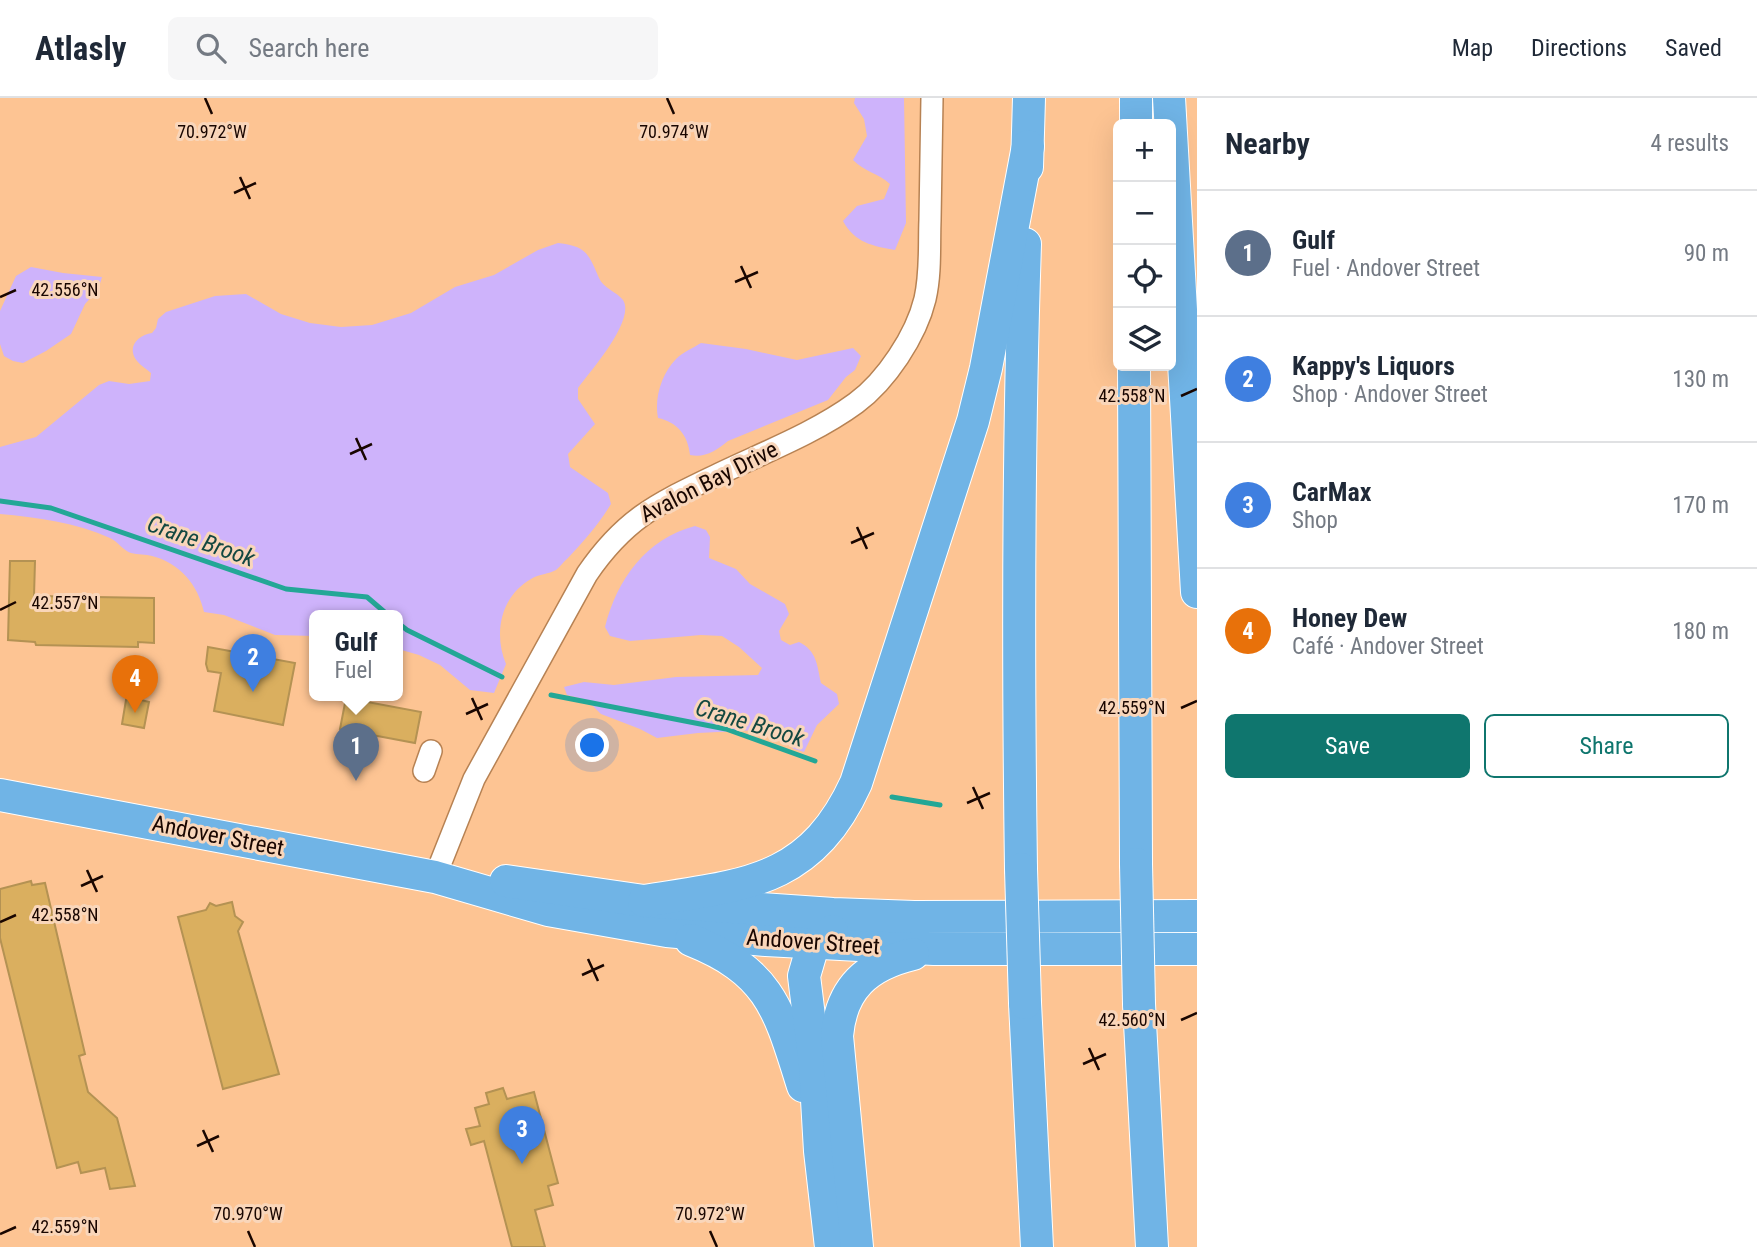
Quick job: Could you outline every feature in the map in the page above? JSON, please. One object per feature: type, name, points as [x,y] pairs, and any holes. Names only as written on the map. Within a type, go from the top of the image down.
[{"type":"highway","points":[[1029,98],[1019,462],[1018,700],[1025,1003],[1037,1247]]},
{"type":"highway","points":[[1136,98],[1136,119]]},
{"type":"highway","points":[[1169,98],[1197,592]]},
{"type":"highway","points":[[645,901],[754,882],[778,871],[799,859],[818,843],[846,805],[860,770],[973,421],[986,368],[1028,146]]},
{"type":"highway","points":[[1134,371],[1136,864],[1139,1004],[1152,1247]]},
{"type":"highway","name":"Andover Street","points":[[0,795],[435,877],[548,910],[667,931],[934,949],[1197,949]]},
{"type":"highway","name":"Andover Street","points":[[435,877],[517,882],[645,901],[877,916],[1197,916]]},
{"type":"highway","points":[[831,1247],[820,1151],[815,1065],[804,976],[806,962],[817,943],[830,932],[877,916]]},
{"type":"highway","points":[[667,931],[722,954],[741,967],[769,996],[781,1016],[820,1151]]},
{"type":"highway","points":[[1151,949],[1197,935]]},
{"type":"highway","points":[[857,1247],[837,1037],[839,1016],[846,997],[860,980],[878,965],[934,949]]},
{"type":"street","name":"Avalon Bay Drive","points":[[435,877],[474,779],[587,574],[604,549],[639,516],[670,498],[804,434],[857,402],[898,358],[920,314],[929,269],[932,98]]},
{"type":"shaded area","points":[[855,98],[904,98],[906,223],[895,250],[859,239],[843,221],[857,206],[884,199],[890,184],[853,160],[867,136],[864,119],[854,103]]},
{"type":"shaded area","points":[[558,243],[581,249],[586,253],[601,281],[623,300],[625,309],[618,332],[578,388],[578,399],[595,424],[568,454],[570,467],[608,493],[611,504],[591,532],[558,569],[531,579],[521,586],[506,605],[500,640],[506,664],[494,693],[470,690],[440,665],[403,650],[403,610],[309,610],[309,636],[275,635],[224,615],[204,612],[197,593],[186,576],[162,559],[131,553],[110,538],[84,528],[0,514],[0,447],[36,437],[99,385],[109,381],[129,384],[150,381],[151,373],[137,361],[133,347],[142,336],[152,333],[158,319],[166,312],[215,296],[246,294],[281,314],[310,323],[341,327],[372,325],[411,313],[455,287],[494,275],[538,250]]},
{"type":"shaded area","points":[[31,267],[102,277],[98,290],[85,304],[71,334],[23,363],[4,356],[0,344],[0,311],[16,276]]},
{"type":"shaded area","points":[[701,343],[797,360],[853,348],[861,356],[855,370],[828,400],[728,441],[710,453],[695,456],[690,455],[687,441],[676,426],[658,418],[657,402],[660,386],[671,365],[682,354]]},
{"type":"shaded area","points":[[695,526],[706,530],[710,537],[709,558],[736,569],[750,584],[785,604],[789,614],[779,631],[781,640],[790,645],[799,642],[805,646],[815,659],[821,683],[837,694],[839,704],[817,725],[804,752],[759,730],[657,738],[601,714],[587,700],[567,695],[564,687],[584,682],[614,685],[676,677],[758,675],[762,668],[722,636],[701,635],[630,641],[610,636],[605,627],[617,593],[636,563],[662,541]]},
{"type":"building","points":[[10,561],[35,561],[34,596],[154,598],[154,643],[138,642],[138,647],[36,645],[35,642],[8,640]]},
{"type":"building","points":[[208,647],[295,663],[283,725],[214,711],[221,673],[208,671]]},
{"type":"building","points":[[128,688],[142,691],[141,700],[149,702],[144,728],[122,724]]},
{"type":"building","points":[[345,701],[362,701],[421,712],[415,743],[340,729]]},
{"type":"building","points":[[31,881],[32,885],[45,883],[85,1054],[79,1056],[88,1092],[117,1118],[135,1186],[110,1189],[105,1168],[81,1173],[78,1162],[57,1168],[0,938],[0,889]]},
{"type":"building","points":[[232,902],[235,916],[243,922],[238,931],[279,1074],[223,1089],[178,917],[206,910],[210,903],[216,906]]},
{"type":"building","points":[[503,1088],[507,1099],[534,1092],[558,1183],[548,1186],[553,1205],[535,1210],[545,1247],[512,1247],[484,1141],[471,1145],[466,1129],[480,1126],[475,1108],[489,1104],[486,1093]]},
{"type":"waterway","name":"Crane Brook","points":[[0,501],[51,508],[286,589],[367,597],[382,610]]},
{"type":"waterway","name":"Crane Brook","points":[[403,627],[502,677]]},
{"type":"waterway","name":"Crane Brook","points":[[551,695],[726,729],[815,761]]},
{"type":"waterway","name":"Crane Brook","points":[[892,797],[940,805]]},
{"type":"place","name":"Kappy's Liquors","points":[[253,692]]},
{"type":"place","name":"Honey Dew","points":[[135,713]]},
{"type":"place","name":"Gulf","points":[[356,781]]},
{"type":"place","name":"CarMax","points":[[522,1164]]}]
